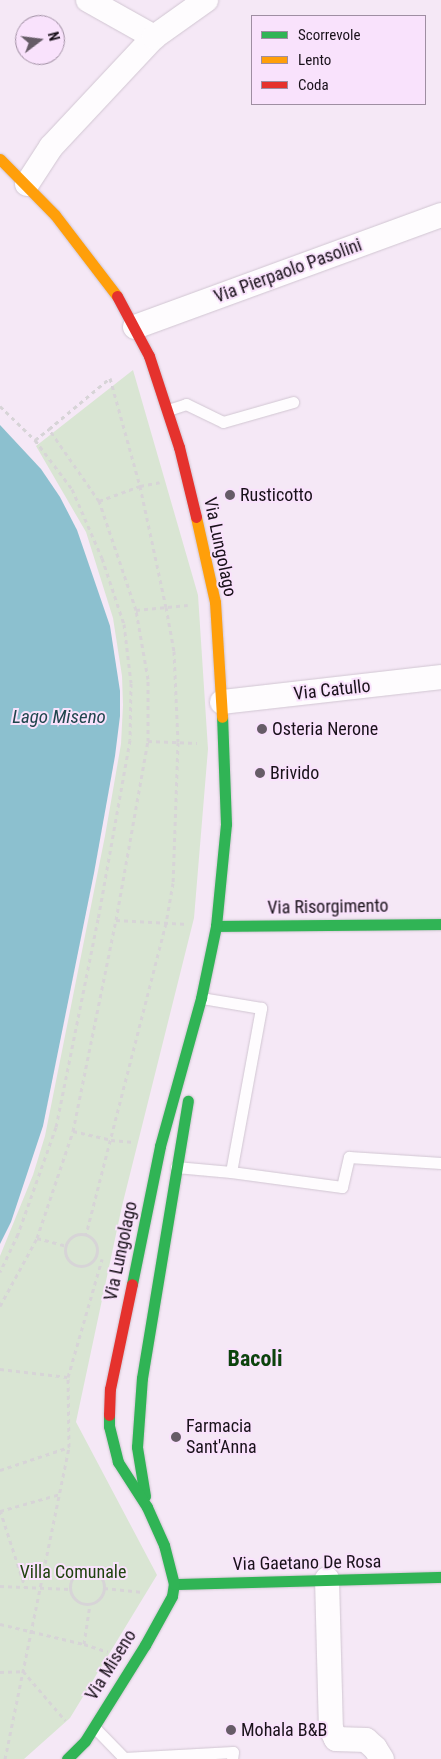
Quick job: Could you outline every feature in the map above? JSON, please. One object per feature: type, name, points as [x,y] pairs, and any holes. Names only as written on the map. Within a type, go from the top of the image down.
[{"type":"main road","name":"Via Lungolago","points":[[0,159],[27,184],[55,215],[117,298],[135,327],[149,356],[179,447],[215,602],[222,702],[226,824],[216,926],[201,998],[157,1164],[110,1389],[109,1426],[118,1462],[147,1507],[164,1545],[174,1584]]},
{"type":"main road","name":"Via Risorgimento","points":[[216,926],[441,924]]},
{"type":"main road","name":"Via Lungolago","points":[[147,1507],[137,1447],[142,1378],[178,1168],[201,998]]},
{"type":"main road","name":"Via Gaetano De Rosa","points":[[174,1584],[441,1577]]},
{"type":"main road","name":"Via Miseno","points":[[68,1759],[85,1741],[145,1646],[172,1596],[174,1584]]},
{"type":"street","points":[[88,0],[154,37]]},
{"type":"street","points":[[27,184],[51,147],[154,37],[206,0]]},
{"type":"street","name":"Via Pierpaolo Pasolini","points":[[135,327],[441,215]]},
{"type":"street","name":"Via Catullo","points":[[222,702],[441,678]]},
{"type":"street","points":[[327,1579],[331,1729],[336,1739],[366,1740],[375,1748],[382,1759]]},
{"type":"lane","points":[[168,410],[186,404],[223,422],[293,402]]},
{"type":"lane","points":[[201,998],[261,1008],[231,1172]]},
{"type":"lane","points":[[157,1164],[342,1187],[348,1157],[441,1163]]},
{"type":"lane","points":[[94,1727],[124,1758],[233,1752],[232,1759]]},
{"type":"path","points":[[35,440],[110,378],[140,486],[174,651],[178,742],[173,883],[166,923],[86,1235]]},
{"type":"path","points":[[0,406],[35,440],[72,489],[102,558],[124,624],[131,682],[130,740],[98,919],[56,1127],[18,1234],[0,1272]]},
{"type":"path","points":[[0,1306],[37,1238],[73,1131],[116,920],[148,741],[148,679],[136,610],[99,501],[49,429]]},
{"type":"path","points":[[99,501],[140,486],[169,480]]},
{"type":"path","points":[[136,610],[194,604]]},
{"type":"path","points":[[148,741],[206,744]]},
{"type":"path","points":[[116,920],[216,926]]},
{"type":"path","points":[[73,1131],[111,1140],[136,1142]]},
{"type":"path","points":[[76,1235],[86,1235],[94,1241],[97,1247],[96,1257],[89,1265],[78,1266],[66,1257],[66,1246],[68,1241],[76,1235]]},
{"type":"path","points":[[37,1238],[66,1246]]},
{"type":"path","points":[[96,1257],[108,1260]]},
{"type":"path","points":[[5,1759],[69,1447],[68,1376],[102,1259]]},
{"type":"path","points":[[0,1369],[68,1376]]},
{"type":"path","points":[[0,1470],[69,1447]]},
{"type":"path","points":[[26,1587],[0,1510],[60,1494]]},
{"type":"path","points":[[86,1570],[97,1573],[104,1582],[100,1598],[90,1604],[75,1599],[70,1589],[72,1578],[86,1570]]},
{"type":"path","points":[[0,1586],[70,1589]]},
{"type":"path","points":[[104,1588],[172,1596]]},
{"type":"path","points":[[84,1644],[90,1604]]},
{"type":"path","points":[[0,1624],[111,1652]]},
{"type":"path","points":[[0,1672],[23,1671]]},
{"type":"path","points":[[23,1671],[65,1721]]},
{"type":"green space","name":"Villa Comunale","points":[[133,370],[198,595],[208,749],[194,918],[122,1206],[76,1422],[157,1575],[70,1718],[24,1759],[0,1759],[0,1256],[33,1175],[45,1136],[105,836],[121,744],[123,705],[122,676],[113,618],[86,532],[36,446]]},
{"type":"water","name":"Lago Miseno","points":[[0,425],[41,469],[60,497],[77,530],[110,626],[120,691],[120,716],[115,756],[94,873],[43,1126],[11,1222],[0,1244]]},
{"type":"traffic: fast","points":[[132,1284],[160,1146],[201,998],[216,926],[226,824],[222,717]]},
{"type":"traffic: fast","points":[[216,926],[441,924]]},
{"type":"traffic: fast","points":[[145,1496],[137,1447],[142,1378],[188,1101]]},
{"type":"traffic: fast","points":[[67,1759],[85,1741],[145,1645],[172,1596],[174,1584],[164,1545],[147,1507],[118,1462],[109,1426],[109,1415]]},
{"type":"traffic: fast","points":[[174,1584],[441,1577]]},
{"type":"traffic: slow","points":[[0,159],[55,215],[117,296]]},
{"type":"traffic: slow","points":[[196,517],[215,602],[222,717]]},
{"type":"traffic: jam","points":[[117,296],[149,356],[179,447],[196,517]]},
{"type":"traffic: jam","points":[[109,1415],[110,1389],[132,1284]]},
{"type":"place","name":"Rusticotto","points":[[230,495]]},
{"type":"place","name":"Osteria Nerone","points":[[262,729]]},
{"type":"place","name":"Brivido","points":[[260,773]]},
{"type":"place","name":"Farmacia Sant'Anna","points":[[176,1437]]},
{"type":"place","name":"Mohala B&B","points":[[231,1730]]},
{"type":"district","name":"Bacoli","points":[[255,1359]]}]
